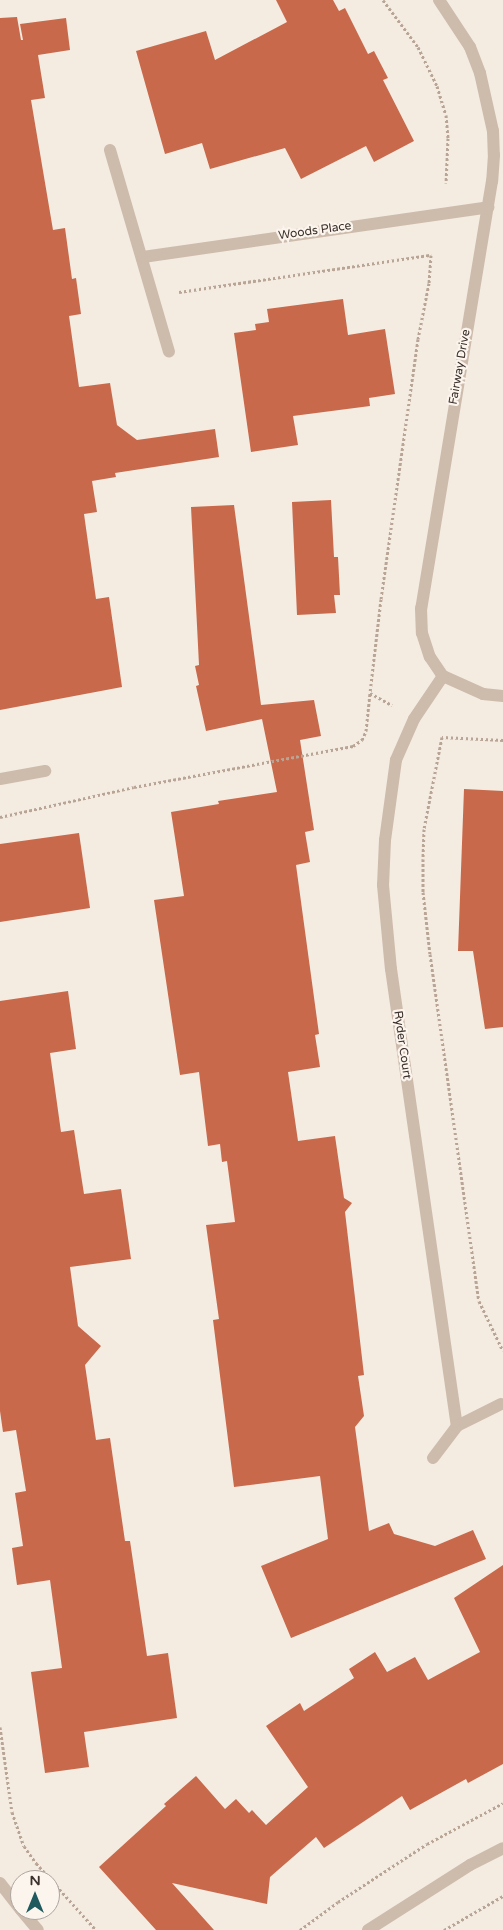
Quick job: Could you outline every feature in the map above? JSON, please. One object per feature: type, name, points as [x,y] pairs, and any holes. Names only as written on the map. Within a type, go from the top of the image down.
[{"type":"street","name":"Fairway Drive","points":[[439,0],[470,47],[488,104],[493,130],[494,156],[488,207],[421,608],[422,633],[427,649],[443,676]]},
{"type":"street","points":[[110,150],[143,256],[169,352]]},
{"type":"street","name":"Woods Place","points":[[143,256],[488,207]]},
{"type":"street","points":[[443,676],[483,694],[503,696]]},
{"type":"street","name":"Ryder Court","points":[[443,676],[414,719],[396,760],[385,840],[383,885],[391,970],[457,1426]]},
{"type":"street","points":[[0,779],[45,771]]},
{"type":"street","points":[[433,1458],[457,1426],[501,1404]]},
{"type":"street","points":[[368,1930],[470,1865],[503,1848]]},
{"type":"street","points":[[0,1883],[10,1896]]},
{"type":"street","points":[[29,1920],[38,1930]]},
{"type":"path","points":[[383,0],[418,46],[438,86],[446,115],[448,138],[446,183]]},
{"type":"path","points":[[0,817],[134,787],[353,746],[362,740],[366,730],[381,599],[417,348],[429,283],[431,255],[154,295]]},
{"type":"path","points":[[370,693],[395,707]]},
{"type":"path","points":[[503,740],[442,737],[424,829],[423,858],[423,892],[430,954],[479,1301],[503,1351]]},
{"type":"path","points":[[0,1727],[12,1812],[24,1846],[36,1863],[96,1930]]},
{"type":"path","points":[[300,1930],[338,1902],[426,1844],[503,1803]]},
{"type":"path","points":[[444,1930],[503,1896]]},
{"type":"building","points":[[276,0],[333,0],[339,11],[345,8],[368,54],[374,51],[388,78],[383,80],[414,141],[374,162],[366,146],[301,179],[285,148],[210,169],[202,143],[165,154],[136,51],[206,31],[215,60],[287,22]]},
{"type":"building","points":[[17,17],[21,40],[23,40],[20,24],[66,18],[70,50],[38,55],[45,98],[31,100],[53,230],[65,228],[72,279],[76,278],[81,314],[69,316],[79,387],[110,383],[117,425],[137,440],[215,429],[219,457],[115,473],[116,477],[92,481],[97,512],[84,514],[96,599],[109,597],[122,687],[0,710],[0,18]]},
{"type":"building","points":[[343,299],[348,335],[385,329],[395,394],[369,398],[370,406],[293,416],[298,445],[251,452],[234,333],[256,330],[255,324],[269,322],[267,309]]},
{"type":"building","points":[[331,500],[334,557],[338,557],[340,595],[334,595],[336,613],[297,615],[292,502]]},
{"type":"building","points":[[234,505],[261,705],[314,700],[321,736],[300,740],[314,830],[305,832],[310,862],[296,865],[319,1034],[315,1035],[320,1067],[288,1072],[298,1141],[335,1136],[344,1198],[352,1203],[345,1212],[364,1375],[358,1376],[364,1416],[355,1427],[369,1531],[389,1523],[394,1534],[435,1546],[473,1530],[486,1559],[291,1638],[261,1566],[328,1539],[320,1476],[234,1487],[213,1320],[219,1319],[206,1225],[235,1222],[227,1161],[222,1162],[220,1144],[208,1146],[199,1072],[180,1075],[154,900],[184,896],[171,812],[219,804],[218,801],[277,792],[262,719],[206,731],[196,686],[199,685],[195,666],[199,665],[191,507]]},
{"type":"building","points":[[464,789],[503,791],[503,1027],[485,1029],[473,951],[458,951]]},
{"type":"building","points":[[79,833],[90,908],[0,922],[0,844]]},
{"type":"building","points":[[68,991],[76,1049],[50,1053],[61,1132],[74,1130],[84,1194],[121,1189],[131,1259],[70,1267],[78,1326],[101,1346],[85,1365],[96,1440],[110,1438],[125,1541],[130,1541],[147,1656],[168,1653],[177,1718],[84,1732],[89,1767],[45,1773],[31,1672],[62,1668],[50,1580],[17,1585],[12,1548],[23,1546],[15,1493],[26,1491],[16,1430],[3,1432],[0,1411],[0,1001]]},
{"type":"building","points":[[503,1565],[503,1764],[468,1783],[466,1779],[410,1810],[402,1796],[324,1848],[316,1837],[270,1877],[267,1904],[172,1883],[214,1930],[156,1930],[99,1867],[196,1776],[225,1809],[236,1799],[249,1813],[252,1810],[266,1825],[308,1787],[266,1726],[300,1703],[304,1711],[354,1678],[349,1669],[375,1652],[387,1672],[415,1657],[428,1680],[480,1652],[454,1598]]}]
